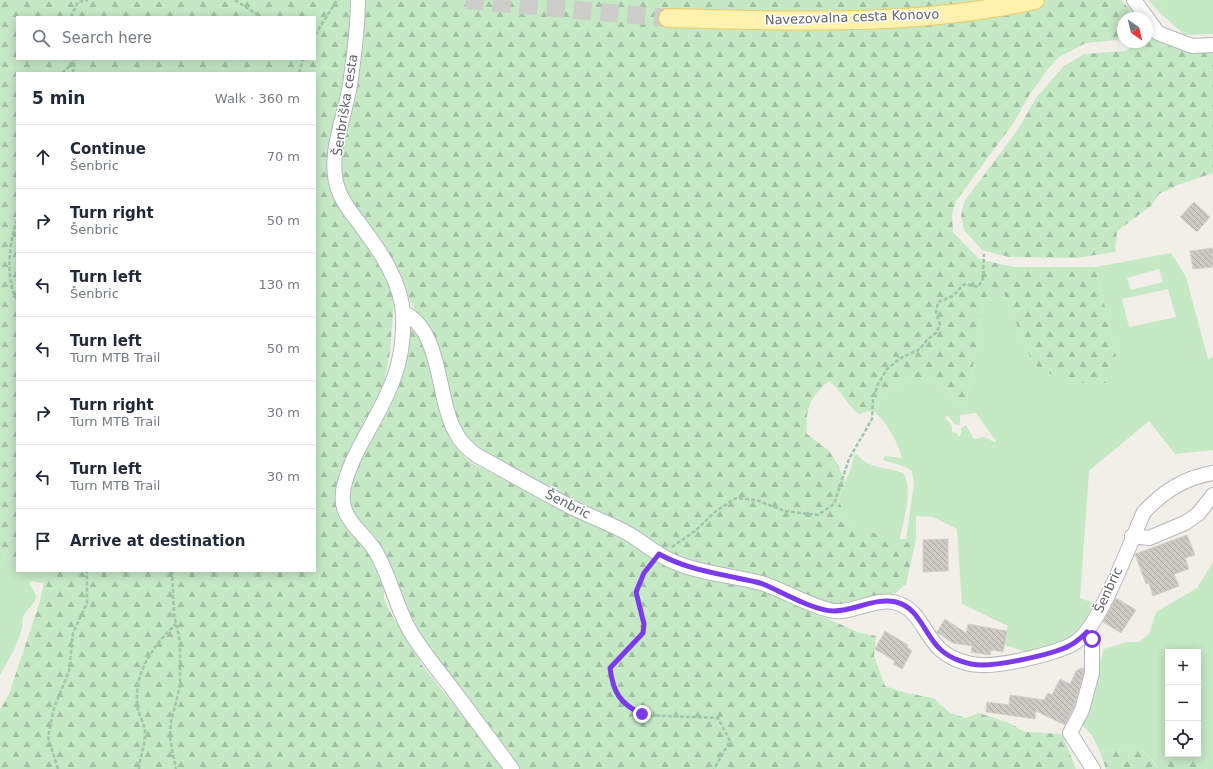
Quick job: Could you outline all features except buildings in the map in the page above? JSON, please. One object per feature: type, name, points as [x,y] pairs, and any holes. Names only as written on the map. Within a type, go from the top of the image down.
[{"type":"main road","name":"Navezovalna cesta Konovo","points":[[668,18],[804,21],[943,15],[1035,0]]},
{"type":"street","name":"Šenbriška cesta","points":[[358,0],[358,19],[350,86],[335,154],[336,182],[344,203],[378,250],[396,283],[403,312]]},
{"type":"street","points":[[1134,0],[1158,33],[1192,46],[1213,45]]},
{"type":"street","name":"Šenbric","points":[[403,312],[410,316],[421,328],[430,347],[455,432],[464,446],[476,455],[572,507],[628,534],[673,562],[695,569],[762,584],[810,605],[832,611],[880,602],[895,602],[907,606],[916,615],[940,649],[952,658],[981,665],[997,664],[1063,649],[1077,641],[1087,632],[1101,609],[1132,536],[1144,512],[1155,500],[1170,488],[1185,480],[1213,473]]},
{"type":"street","points":[[403,312],[399,363],[390,389],[357,453],[344,483],[342,501],[348,517],[356,530],[373,548],[380,561],[396,602],[410,631],[512,769]]},
{"type":"street","points":[[1132,536],[1149,538],[1185,523],[1198,514],[1213,495]]},
{"type":"street","points":[[1087,632],[1092,639],[1092,673],[1082,710],[1070,733],[1093,769]]},
{"type":"path","points":[[71,16],[78,2],[88,0]]},
{"type":"path","points":[[235,0],[259,16]]},
{"type":"path","points":[[316,33],[337,0]]},
{"type":"path","points":[[63,72],[75,60]]},
{"type":"path","points":[[73,72],[75,60]]},
{"type":"path","points":[[299,72],[304,60]]},
{"type":"path","points":[[16,225],[10,252],[10,270],[14,295],[16,298]]},
{"type":"path","points":[[714,769],[730,741],[718,718],[642,714],[624,703],[612,686],[610,668],[643,633],[644,624],[636,592],[644,573],[659,554],[682,541],[716,511],[736,498],[756,500],[785,511],[818,515],[834,504],[849,458],[872,419],[873,400],[878,384],[887,369],[901,358],[920,349],[927,340],[936,333],[940,325],[936,312],[938,302],[953,296],[963,285],[966,284],[978,287],[983,279],[984,254]]},
{"type":"path","points":[[58,769],[48,737],[54,708],[69,671],[73,633],[87,602],[87,572]]},
{"type":"path","points":[[172,572],[174,614],[180,640],[180,686],[171,722],[170,738],[176,769]]},
{"type":"path","points":[[139,769],[146,731],[138,710],[137,694],[141,670],[160,640],[176,624]]},
{"type":"green space","points":[[0,0],[355,0],[330,176],[379,259],[394,301],[390,352],[380,403],[346,459],[351,531],[379,567],[385,579],[384,599],[390,612],[422,665],[505,769],[0,769],[0,710],[9,694],[40,601],[45,572],[316,572],[316,72],[16,72],[16,558],[0,557]]},
{"type":"green space","points":[[363,0],[1121,0],[1132,12],[1117,12],[1117,40],[1086,43],[1059,57],[1048,69],[1030,94],[1014,122],[956,201],[952,214],[953,232],[979,259],[1013,267],[1096,267],[1117,360],[1106,383],[1091,384],[1062,380],[1033,364],[1002,289],[991,289],[984,302],[967,400],[960,404],[947,389],[938,382],[929,378],[919,378],[901,384],[885,396],[873,410],[859,414],[850,406],[829,381],[817,392],[810,404],[807,418],[807,434],[829,451],[838,465],[845,482],[838,499],[848,521],[888,539],[916,539],[906,584],[895,593],[841,607],[687,563],[507,469],[461,436],[434,345],[386,255],[347,200],[342,181],[339,157]]},
{"type":"green space","points":[[1148,0],[1165,0],[1159,12]]},
{"type":"green space","points":[[1165,0],[1213,0],[1213,34],[1185,35],[1159,12]]},
{"type":"green space","points":[[1153,38],[1163,44],[1179,49],[1213,52],[1213,173],[1178,185],[1159,194],[1151,206],[1117,231],[1115,252],[1076,258],[1009,257],[982,250],[964,230],[961,217],[964,202],[1019,128],[1036,98],[1064,66],[1084,54],[1125,51],[1130,48],[1153,48]]},
{"type":"green space","points":[[1171,253],[1186,277],[1208,359],[1213,357],[1213,450],[1175,454],[1149,421],[1089,471],[1080,598],[1099,605],[1075,638],[1029,653],[1002,644],[1008,626],[962,604],[957,529],[933,517],[916,516],[916,539],[906,539],[914,485],[912,471],[906,467],[883,460],[885,456],[902,458],[891,432],[883,420],[873,410],[885,396],[901,384],[919,378],[929,378],[938,382],[947,389],[960,404],[967,400],[984,302],[990,289],[1002,289],[1033,364],[1117,360],[1096,267]],"holes":[[[1159,269],[1163,282],[1131,290],[1127,278]],[[1168,289],[1176,317],[1129,327],[1122,299]],[[976,413],[996,441],[994,442],[984,437],[974,439],[966,425],[961,428],[961,434],[958,437],[957,433],[952,432],[952,426],[945,417],[948,416],[955,424],[960,425],[960,415]]]},
{"type":"green space","points":[[412,328],[422,343],[429,360],[449,432],[457,448],[470,462],[576,516],[760,589],[860,633],[876,636],[874,656],[885,686],[906,693],[933,698],[950,713],[966,718],[979,713],[1009,723],[1025,732],[1062,734],[1076,769],[519,769],[429,660],[350,512],[350,492],[354,465],[386,409]]},
{"type":"green space","points":[[857,454],[861,459],[872,465],[903,473],[908,487],[908,496],[900,539],[888,539],[848,521],[838,499],[851,468],[854,455]]},
{"type":"green space","points":[[0,557],[16,558],[16,572],[46,573],[43,583],[31,581],[29,584],[35,593],[36,600],[24,614],[18,640],[0,675]]},
{"type":"green space","points":[[1213,562],[1213,769],[1206,769],[1193,757],[1159,768],[1145,752],[1123,749],[1100,752],[1092,735],[1079,722],[1085,709],[1104,649],[1127,642],[1139,642],[1149,634],[1156,612],[1197,588]]},
{"type":"green space","points":[[1123,749],[1145,752],[1158,768],[1167,761],[1193,757],[1206,769],[1106,769],[1100,752]]},
{"type":"tunnel","points":[[466,0],[668,18]]},
{"type":"route","points":[[642,714],[634,711],[624,703],[617,694],[612,686],[610,668],[643,633],[644,624],[640,614],[636,592],[644,573],[659,554],[673,562],[695,569],[762,584],[810,605],[832,611],[847,610],[880,602],[895,602],[907,606],[916,615],[932,640],[940,649],[952,658],[981,665],[997,664],[1063,649],[1077,641],[1087,632],[1092,639]]}]
